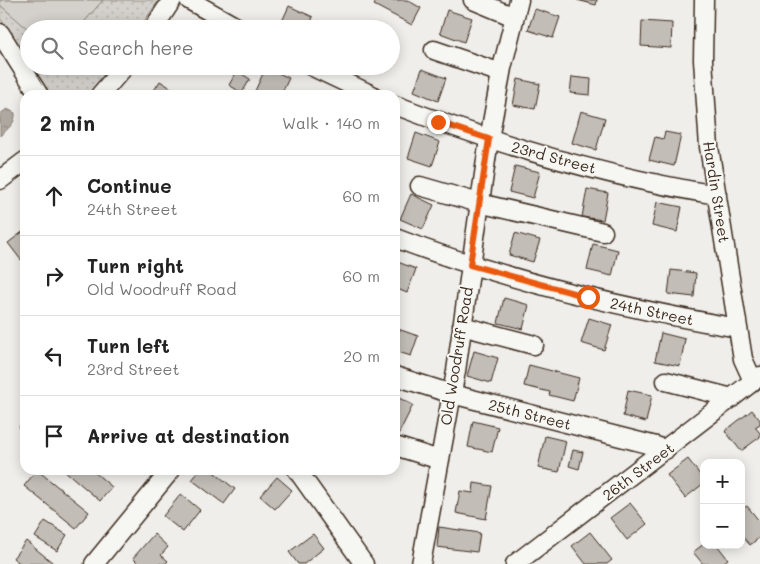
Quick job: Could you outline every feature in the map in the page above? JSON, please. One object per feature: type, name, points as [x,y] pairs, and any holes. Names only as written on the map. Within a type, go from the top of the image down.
[{"type":"street","points":[[159,20],[172,0]]},
{"type":"street","points":[[189,0],[224,20]]},
{"type":"street","points":[[473,0],[516,8]]},
{"type":"street","name":"Hardin Street","points":[[704,0],[703,60],[709,147],[743,359],[756,379]]},
{"type":"street","name":"Old Woodruff Road","points":[[421,564],[452,394],[489,139],[501,73],[516,8]]},
{"type":"street","points":[[0,33],[20,64]]},
{"type":"street","points":[[434,50],[501,73]]},
{"type":"street","points":[[27,75],[37,90]]},
{"type":"street","points":[[104,90],[117,75]]},
{"type":"street","points":[[330,75],[361,90]]},
{"type":"street","name":"23rd Street","points":[[400,107],[489,139],[661,185],[717,194]]},
{"type":"street","points":[[0,180],[20,165]]},
{"type":"street","points":[[420,186],[479,203],[603,232]]},
{"type":"street","name":"24th Street","points":[[400,240],[470,265],[637,309],[738,328]]},
{"type":"street","points":[[462,326],[534,345]]},
{"type":"street","name":"25th Street","points":[[400,378],[452,394],[656,446],[665,450]]},
{"type":"street","name":"26th Street","points":[[515,564],[756,379]]},
{"type":"street","points":[[666,381],[732,398]]},
{"type":"street","points":[[400,448],[440,460]]},
{"type":"street","points":[[94,564],[167,475]]},
{"type":"street","points":[[301,475],[364,564]]},
{"type":"shaded area","points":[[0,0],[159,0],[145,20],[20,20],[20,48],[0,18]]},
{"type":"shaded area","points":[[0,0],[103,0],[86,20],[20,20],[20,22],[0,5]]},
{"type":"shaded area","points":[[38,75],[104,75],[92,90],[48,90]]},
{"type":"water","points":[[7,109],[15,113],[15,117],[10,126],[0,136],[0,114]]},
{"type":"building","points":[[377,0],[407,0],[421,8],[412,25],[374,5]]},
{"type":"building","points":[[577,0],[597,0],[596,5]]},
{"type":"building","points":[[289,6],[313,17],[312,20],[283,20]]},
{"type":"building","points":[[535,9],[560,17],[553,38],[528,30]]},
{"type":"building","points":[[447,10],[472,18],[464,42],[440,33]]},
{"type":"building","points":[[642,21],[672,23],[671,48],[641,46]]},
{"type":"building","points":[[422,69],[446,78],[438,101],[414,91]]},
{"type":"building","points":[[235,75],[244,75],[250,79],[244,90],[237,90],[229,85]]},
{"type":"building","points":[[262,75],[283,75],[289,78],[283,90],[255,90]]},
{"type":"building","points":[[572,77],[591,79],[590,95],[570,93]]},
{"type":"building","points":[[518,79],[540,84],[535,109],[513,105]]},
{"type":"building","points":[[160,81],[174,90],[154,90]]},
{"type":"building","points":[[581,111],[605,118],[596,150],[572,143]]},
{"type":"building","points":[[665,132],[681,135],[674,166],[649,160],[655,137],[663,139]]},
{"type":"building","points":[[416,133],[440,142],[432,166],[408,158]]},
{"type":"building","points":[[515,166],[540,172],[533,198],[509,192]]},
{"type":"building","points":[[587,189],[608,193],[603,220],[582,217]]},
{"type":"building","points":[[411,194],[434,205],[423,229],[400,219]]},
{"type":"building","points":[[657,202],[682,207],[677,232],[652,226]]},
{"type":"building","points":[[515,233],[540,240],[533,262],[509,255]]},
{"type":"building","points":[[20,234],[20,259],[8,243]]},
{"type":"building","points":[[593,244],[618,250],[612,276],[587,270]]},
{"type":"building","points":[[400,263],[416,269],[407,293],[400,290]]},
{"type":"building","points":[[671,270],[696,273],[694,297],[668,294]]},
{"type":"building","points":[[504,298],[529,305],[523,329],[498,323]]},
{"type":"building","points":[[589,318],[612,325],[604,350],[581,343]]},
{"type":"building","points":[[400,330],[418,336],[411,356],[400,353]]},
{"type":"building","points":[[661,333],[685,339],[680,366],[655,361]]},
{"type":"building","points":[[474,351],[498,358],[491,383],[467,376]]},
{"type":"building","points":[[529,365],[579,378],[573,401],[549,395],[550,392],[524,386]]},
{"type":"building","points":[[628,390],[652,395],[646,422],[623,416]]},
{"type":"building","points":[[400,398],[413,405],[400,431]]},
{"type":"building","points":[[752,410],[760,420],[760,424],[755,427],[760,433],[760,437],[741,451],[725,431]]},
{"type":"building","points":[[473,421],[498,427],[492,452],[468,447]]},
{"type":"building","points":[[545,436],[566,441],[559,472],[538,468]]},
{"type":"building","points":[[573,450],[583,452],[579,469],[569,466]]},
{"type":"building","points":[[688,459],[700,475],[700,486],[685,498],[667,475]]},
{"type":"building","points":[[33,475],[43,475],[89,512],[76,528],[24,486]]},
{"type":"building","points":[[70,475],[98,475],[112,487],[100,501]]},
{"type":"building","points":[[196,475],[217,475],[235,489],[224,504],[192,480]]},
{"type":"building","points":[[277,477],[292,490],[275,509],[260,496]]},
{"type":"building","points":[[474,483],[492,486],[486,519],[456,513],[460,491],[473,493]]},
{"type":"building","points":[[181,494],[200,510],[183,532],[163,516]]},
{"type":"building","points":[[630,503],[647,524],[627,540],[610,518]]},
{"type":"building","points":[[747,506],[760,522],[760,537],[750,545],[745,539],[745,507]]},
{"type":"building","points":[[45,521],[67,535],[57,551],[35,537]]},
{"type":"building","points":[[439,527],[480,533],[477,552],[437,547]]},
{"type":"building","points":[[590,532],[612,560],[607,564],[586,564],[572,546]]},
{"type":"building","points":[[154,534],[168,547],[161,555],[168,561],[165,564],[139,564],[133,558]]},
{"type":"building","points":[[313,534],[324,548],[304,564],[298,564],[289,552]]},
{"type":"building","points":[[26,541],[52,562],[51,564],[21,564],[13,558]]},
{"type":"building","points":[[700,547],[700,549],[720,549],[728,559],[722,564],[703,564],[693,552]]},
{"type":"route","points":[[438,122],[489,139],[470,265],[588,297]]}]
